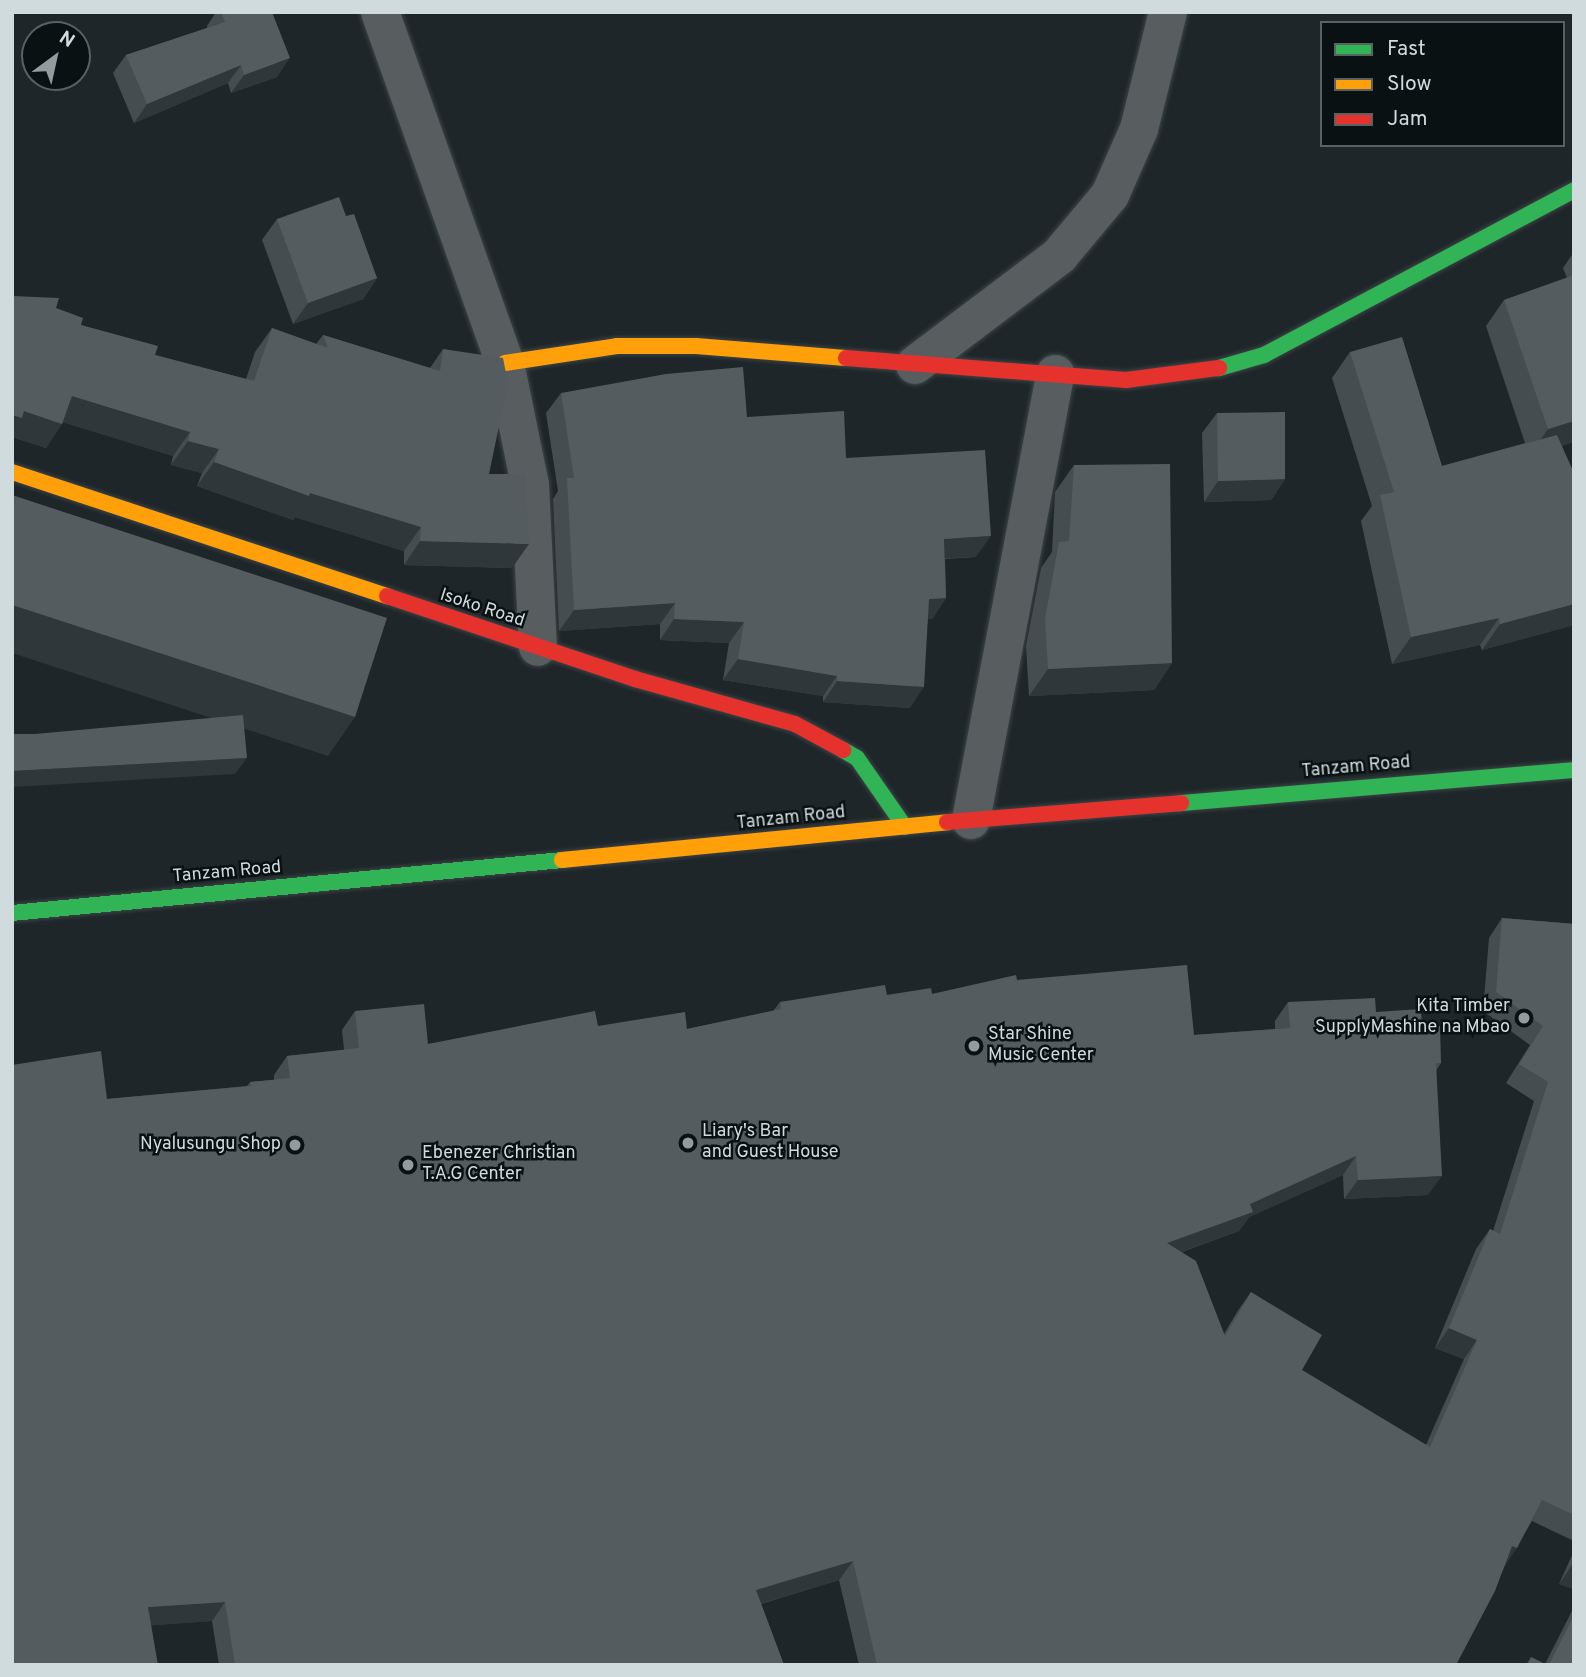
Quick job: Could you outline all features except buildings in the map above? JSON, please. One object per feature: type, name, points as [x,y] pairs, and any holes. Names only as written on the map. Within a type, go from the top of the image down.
[{"type":"main road","points":[[505,363],[617,346],[696,346],[1126,380],[1211,370],[1264,355],[1574,190]]},
{"type":"main road","name":"Isoko Road","points":[[12,472],[538,647],[795,724],[857,758],[905,827]]},
{"type":"main road","name":"Tanzam Road","points":[[12,913],[971,820],[1574,770]]},
{"type":"street","points":[[380,12],[505,363],[530,485],[538,647]]},
{"type":"street","points":[[915,365],[1059,256],[1110,195],[1139,129],[1168,12]]},
{"type":"street","points":[[971,820],[1055,374]]},
{"type":"traffic: fast","points":[[1219,368],[1264,355],[1574,190]]},
{"type":"traffic: fast","points":[[843,750],[857,758],[905,827]]},
{"type":"traffic: fast","points":[[1181,803],[1574,770]]},
{"type":"traffic: fast","points":[[12,913],[562,860]]},
{"type":"traffic: slow","points":[[505,363],[617,346],[696,346],[846,358]]},
{"type":"traffic: slow","points":[[12,472],[387,596]]},
{"type":"traffic: slow","points":[[562,860],[947,822]]},
{"type":"traffic: jam","points":[[846,358],[1126,380],[1219,368]]},
{"type":"traffic: jam","points":[[387,596],[635,679],[795,724],[843,750]]},
{"type":"traffic: jam","points":[[947,822],[1181,803]]},
{"type":"place","name":"Kita Timber SupplyMashine na Mbao","points":[[1524,1018]]},
{"type":"place","name":"Star Shine Music Center","points":[[974,1046]]},
{"type":"place","name":"Liary's Bar and Guest House","points":[[688,1143]]},
{"type":"place","name":"Nyalusungu Shop","points":[[295,1145]]},
{"type":"place","name":"Ebenezer Christian T.A.G Center","points":[[408,1165]]}]
